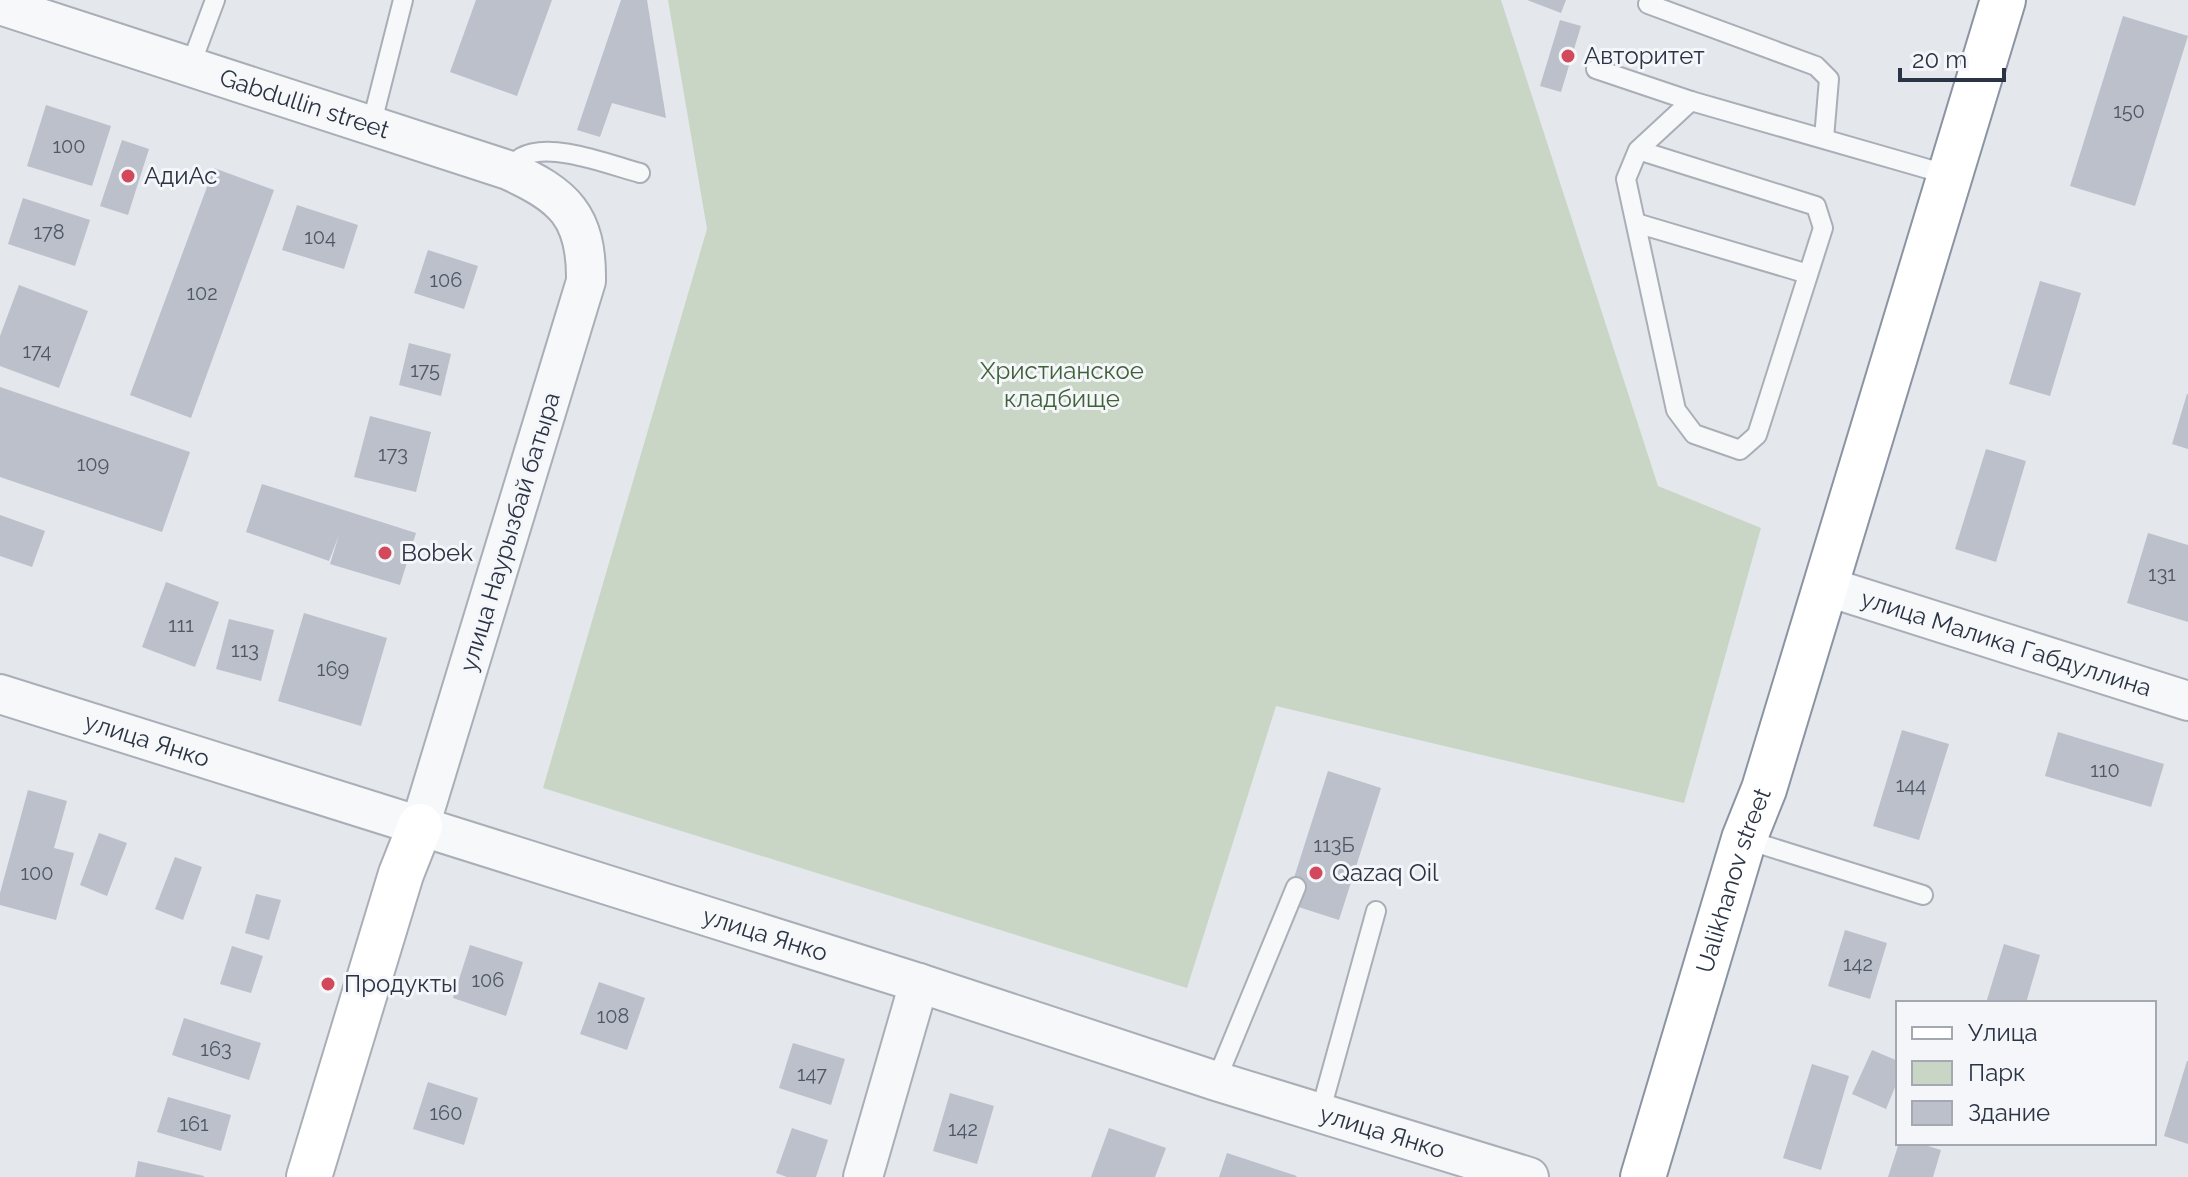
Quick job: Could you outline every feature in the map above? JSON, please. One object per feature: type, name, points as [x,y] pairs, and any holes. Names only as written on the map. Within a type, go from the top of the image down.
[{"type":"main road","points":[[1744,839],[1749,782],[1987,0]]},
{"type":"main road","name":"Ualikhanov street","points":[[1643,1177],[2003,0]]},
{"type":"main road","points":[[309,1177],[401,874],[420,826]]},
{"type":"street","name":"Gabdullin street","points":[[0,5],[508,170],[540,184],[557,196],[574,214],[582,236]]},
{"type":"street","name":"улица Наурызбай батыра","points":[[420,826],[586,281],[587,256],[582,236]]},
{"type":"street","name":"улица Малика Габдуллина","points":[[1825,586],[2188,701]]},
{"type":"street","name":"улица Янко","points":[[0,694],[919,983],[1216,1081],[1529,1177]]},
{"type":"street","points":[[863,1177],[919,983]]},
{"type":"lane","points":[[190,67],[215,0]]},
{"type":"lane","points":[[371,126],[403,0]]},
{"type":"lane","points":[[1648,4],[1816,66],[1829,79],[1824,138]]},
{"type":"lane","points":[[1596,69],[1691,101],[1935,171]]},
{"type":"lane","points":[[1638,150],[1816,206],[1823,228],[1757,435],[1740,450],[1694,434],[1676,410],[1626,179],[1638,150],[1691,101]]},
{"type":"lane","points":[[508,170],[521,157],[546,151],[640,173]]},
{"type":"lane","points":[[1636,223],[1808,274]]},
{"type":"lane","points":[[1744,839],[1923,895]]},
{"type":"lane","points":[[1216,1081],[1296,887]]},
{"type":"lane","points":[[1320,1113],[1376,911]]},
{"type":"green space","name":"Христианское кладбище","points":[[668,0],[1501,0],[1658,486],[1761,528],[1684,803],[1276,706],[1187,988],[543,788],[707,229]]},
{"type":"building","points":[[476,0],[552,0],[517,96],[450,72]]},
{"type":"building","points":[[621,0],[647,0],[666,118],[612,103],[600,137],[577,130]]},
{"type":"building","points":[[1527,0],[1566,0],[1561,13]]},
{"type":"building","points":[[2123,16],[2188,36],[2135,206],[2070,186]]},
{"type":"building","points":[[1560,20],[1581,26],[1561,92],[1540,86]]},
{"type":"building","points":[[46,105],[111,126],[92,186],[27,166]]},
{"type":"building","points":[[122,140],[149,149],[128,215],[100,206]]},
{"type":"building","points":[[214,168],[274,190],[191,418],[130,395]]},
{"type":"building","points":[[23,198],[90,220],[75,266],[8,244]]},
{"type":"building","points":[[297,205],[358,225],[344,269],[282,250]]},
{"type":"building","points":[[428,250],[478,266],[464,309],[414,293]]},
{"type":"building","points":[[2040,281],[2081,293],[2050,396],[2009,384]]},
{"type":"building","points":[[19,285],[88,311],[59,388],[0,366],[0,336]]},
{"type":"building","points":[[409,343],[451,354],[441,396],[399,385]]},
{"type":"building","points":[[0,387],[190,452],[162,532],[0,477]]},
{"type":"building","points":[[2188,394],[2188,449],[2172,444]]},
{"type":"building","points":[[370,416],[431,432],[416,492],[354,477]]},
{"type":"building","points":[[1986,449],[2026,461],[1996,562],[1955,549]]},
{"type":"building","points":[[262,484],[416,533],[400,585],[330,564],[339,535],[329,561],[246,532]]},
{"type":"building","points":[[0,515],[45,531],[32,567],[0,556]]},
{"type":"building","points":[[2148,533],[2188,545],[2188,622],[2127,603]]},
{"type":"building","points":[[166,582],[219,602],[195,667],[142,647]]},
{"type":"building","points":[[304,613],[387,638],[361,726],[278,701]]},
{"type":"building","points":[[229,619],[274,630],[261,681],[216,669]]},
{"type":"building","points":[[1902,730],[1949,744],[1919,840],[1873,826]]},
{"type":"building","points":[[2058,732],[2164,764],[2151,807],[2045,776]]},
{"type":"building","points":[[1328,771],[1381,788],[1339,920],[1286,903]]},
{"type":"building","points":[[28,790],[67,801],[54,848],[74,853],[56,920],[0,905],[0,893]]},
{"type":"building","points":[[99,833],[127,843],[107,896],[80,885]]},
{"type":"building","points":[[175,857],[202,867],[183,920],[155,909]]},
{"type":"building","points":[[256,894],[281,900],[269,940],[245,933]]},
{"type":"building","points":[[1845,930],[1887,943],[1870,999],[1828,986]]},
{"type":"building","points":[[2004,944],[2040,955],[2027,1001],[1987,1001]]},
{"type":"building","points":[[470,945],[523,962],[506,1016],[453,998]]},
{"type":"building","points":[[232,946],[263,956],[251,993],[220,984]]},
{"type":"building","points":[[599,982],[645,998],[627,1050],[580,1034]]},
{"type":"building","points":[[184,1018],[261,1043],[249,1080],[172,1055]]},
{"type":"building","points":[[793,1043],[845,1059],[831,1105],[779,1088]]},
{"type":"building","points":[[1872,1050],[1896,1060],[1896,1085],[1886,1109],[1852,1094]]},
{"type":"building","points":[[2188,1061],[2188,1144],[2164,1136]]},
{"type":"building","points":[[1812,1064],[1849,1076],[1821,1170],[1783,1158]]},
{"type":"building","points":[[428,1082],[478,1098],[464,1145],[413,1129]]},
{"type":"building","points":[[950,1093],[994,1106],[977,1164],[933,1151]]},
{"type":"building","points":[[168,1097],[231,1115],[221,1151],[157,1132]]},
{"type":"building","points":[[792,1128],[828,1140],[816,1177],[787,1177],[776,1173]]},
{"type":"building","points":[[1109,1128],[1166,1148],[1155,1177],[1091,1177]]},
{"type":"building","points":[[1898,1145],[1925,1145],[1941,1150],[1933,1177],[1888,1177]]},
{"type":"building","points":[[1227,1153],[1297,1176],[1219,1177]]},
{"type":"building","points":[[138,1161],[204,1176],[204,1177],[135,1177]]},
{"type":"place","name":"Авторитет","points":[[1568,56]]},
{"type":"place","name":"АдиАс","points":[[128,176]]},
{"type":"place","name":"Bobek","points":[[385,553]]},
{"type":"place","name":"Qazaq Oil","points":[[1316,873]]},
{"type":"place","name":"Продукты","points":[[328,984]]}]
